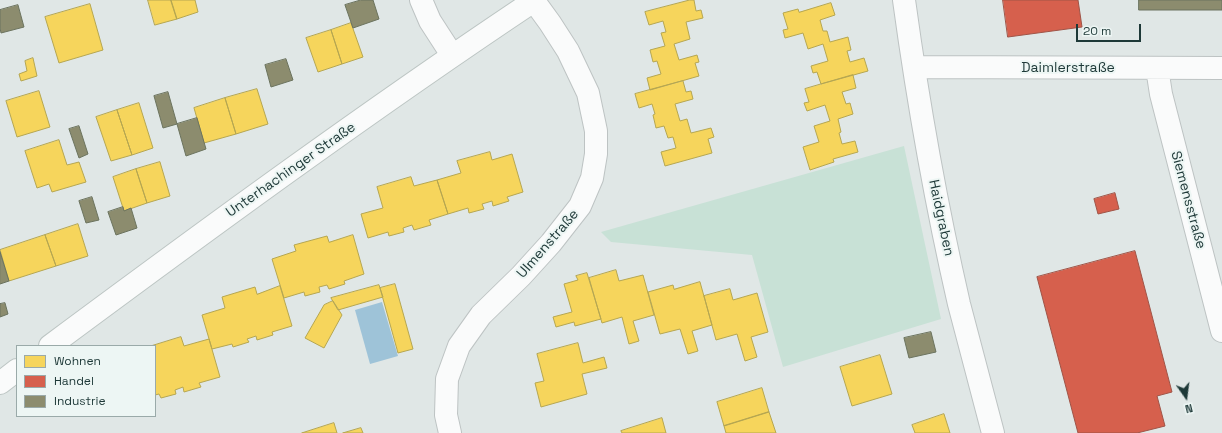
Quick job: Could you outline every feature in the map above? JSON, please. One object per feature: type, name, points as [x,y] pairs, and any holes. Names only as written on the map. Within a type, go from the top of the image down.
[{"type":"street","points":[[421,0],[430,21],[452,56]]},
{"type":"street","name":"Unterhachinger Straße","points":[[51,345],[223,218],[452,56],[535,0]]},
{"type":"street","name":"Ulmenstraße","points":[[450,433],[446,415],[447,379],[459,346],[481,315],[521,276],[551,243],[580,206],[592,178],[596,154],[596,131],[588,93],[568,51],[535,0]]},
{"type":"street","name":"Haidgraben","points":[[904,0],[934,187],[958,297],[993,433]]},
{"type":"street","name":"Daimlerstraße","points":[[914,67],[1222,68]]},
{"type":"street","name":"Siemensstraße","points":[[1157,68],[1161,94],[1222,331]]},
{"type":"street","points":[[0,383],[16,371]]},
{"type":"green space","points":[[904,146],[941,319],[783,367],[752,255],[611,242],[601,232]]},
{"type":"water","points":[[382,302],[398,356],[370,364],[355,310]]},
{"type":"building: Wohnen","points":[[148,0],[171,0],[177,19],[155,25]]},
{"type":"building: Wohnen","points":[[171,0],[195,0],[198,12],[177,19]]},
{"type":"building: Wohnen","points":[[694,0],[696,11],[701,10],[703,18],[686,22],[690,39],[674,44],[679,60],[697,55],[699,62],[695,63],[699,76],[650,90],[647,78],[661,74],[657,61],[653,62],[650,50],[665,46],[661,33],[666,32],[663,21],[649,25],[645,12]]},
{"type":"building: Wohnen","points":[[831,3],[835,15],[820,20],[823,31],[827,31],[830,42],[848,37],[851,50],[847,51],[850,62],[864,58],[868,71],[821,84],[817,72],[813,73],[811,66],[828,61],[823,44],[808,49],[803,33],[785,38],[783,30],[788,29],[783,13],[798,9],[799,12]]},
{"type":"building: Wohnen","points":[[90,4],[103,50],[59,63],[45,17]]},
{"type":"building: Wohnen","points":[[351,23],[363,57],[342,64],[331,30]]},
{"type":"building: Wohnen","points":[[331,30],[342,64],[318,72],[306,38]]},
{"type":"building: Wohnen","points":[[33,58],[37,76],[21,81],[19,74],[27,71],[25,61]]},
{"type":"building: Wohnen","points":[[853,75],[856,88],[842,92],[846,104],[850,103],[853,114],[838,119],[841,132],[839,133],[842,144],[855,141],[858,152],[833,159],[834,162],[810,170],[803,147],[819,142],[814,126],[830,121],[825,105],[807,111],[804,103],[809,102],[805,89]]},
{"type":"building: Wohnen","points":[[683,81],[686,92],[691,91],[693,99],[675,104],[680,121],[687,119],[691,133],[711,128],[714,137],[708,139],[712,153],[665,166],[661,152],[676,148],[673,137],[668,138],[664,126],[656,128],[653,115],[655,114],[652,104],[639,108],[635,94]]},
{"type":"building: Wohnen","points":[[257,89],[268,124],[236,134],[225,98]]},
{"type":"building: Wohnen","points":[[39,91],[50,127],[17,137],[6,101]]},
{"type":"building: Wohnen","points":[[225,98],[236,134],[204,143],[194,108]]},
{"type":"building: Wohnen","points":[[139,103],[153,148],[132,155],[117,110]]},
{"type":"building: Wohnen","points":[[117,110],[132,155],[111,161],[96,117]]},
{"type":"building: Wohnen","points":[[59,140],[67,165],[79,162],[86,182],[52,192],[49,184],[37,188],[25,151]]},
{"type":"building: Wohnen","points":[[490,152],[492,160],[512,154],[523,192],[507,197],[509,201],[493,206],[492,201],[482,204],[484,209],[469,213],[468,208],[448,214],[437,180],[461,173],[457,161]]},
{"type":"building: Wohnen","points":[[160,162],[170,196],[147,203],[136,169]]},
{"type":"building: Wohnen","points":[[136,169],[147,203],[124,211],[113,177]]},
{"type":"building: Wohnen","points":[[411,177],[414,186],[437,180],[448,214],[429,220],[431,225],[414,230],[412,225],[403,228],[404,232],[389,236],[388,232],[368,238],[361,214],[383,208],[377,187]]},
{"type":"building: Wohnen","points":[[78,224],[88,256],[56,266],[45,235]]},
{"type":"building: Wohnen","points":[[45,235],[56,266],[9,281],[0,250]]},
{"type":"building: Wohnen","points":[[353,235],[364,274],[344,281],[345,284],[329,289],[327,285],[319,287],[320,292],[305,296],[304,292],[284,298],[272,259],[296,251],[294,245],[327,236],[329,242]]},
{"type":"building: Wohnen","points":[[616,270],[619,281],[643,275],[654,315],[633,321],[639,341],[629,344],[622,317],[602,323],[589,278]]},
{"type":"building: Wohnen","points":[[587,273],[601,319],[575,326],[574,322],[556,327],[553,317],[572,312],[564,284],[578,280],[576,276]]},
{"type":"building: Wohnen","points":[[700,282],[712,325],[692,331],[698,351],[688,354],[680,329],[660,334],[648,292],[673,285],[674,289]]},
{"type":"building: Wohnen","points":[[395,284],[413,349],[398,353],[380,288]]},
{"type":"building: Wohnen","points":[[379,285],[383,297],[338,310],[331,298]]},
{"type":"building: Wohnen","points":[[280,286],[292,326],[272,332],[273,335],[257,340],[256,336],[247,339],[249,342],[233,347],[232,344],[212,349],[202,315],[225,308],[222,297],[255,287],[257,294]]},
{"type":"building: Wohnen","points":[[730,289],[733,300],[757,293],[768,332],[751,337],[757,357],[745,361],[737,334],[716,340],[704,296]]},
{"type":"building: Wohnen","points":[[333,301],[342,315],[324,348],[305,338],[324,305]]},
{"type":"building: Wohnen","points":[[181,337],[184,346],[209,339],[220,377],[199,383],[201,387],[184,392],[183,387],[175,390],[176,394],[161,398],[159,394],[156,395],[156,345],[154,345]]},
{"type":"building: Wohnen","points":[[578,343],[583,363],[604,357],[607,368],[582,374],[587,394],[541,407],[535,383],[544,381],[537,354]]},
{"type":"building: Wohnen","points":[[880,355],[892,394],[852,406],[840,367]]},
{"type":"building: Wohnen","points":[[762,388],[769,412],[724,426],[717,402]]},
{"type":"building: Wohnen","points":[[769,412],[776,433],[726,433],[724,426]]},
{"type":"building: Wohnen","points":[[944,414],[950,433],[915,433],[912,425]]},
{"type":"building: Wohnen","points":[[662,418],[666,433],[622,433],[621,431]]},
{"type":"building: Wohnen","points":[[334,423],[337,433],[302,433]]},
{"type":"building: Wohnen","points":[[361,428],[363,433],[343,433]]},
{"type":"building: Handel","points":[[1003,0],[1078,0],[1082,27],[1008,37]]},
{"type":"building: Handel","points":[[1115,193],[1119,209],[1098,214],[1094,199]]},
{"type":"building: Handel","points":[[1135,251],[1172,392],[1157,396],[1165,426],[1137,433],[1078,433],[1037,277]]},
{"type":"building: Industrie","points":[[361,0],[373,0],[379,19],[353,28],[345,5]]},
{"type":"building: Industrie","points":[[1139,0],[1222,0],[1222,10],[1139,10]]},
{"type":"building: Industrie","points":[[18,5],[24,27],[1,33],[0,10]]},
{"type":"building: Industrie","points":[[286,59],[293,80],[271,87],[265,65]]},
{"type":"building: Industrie","points":[[168,92],[177,124],[163,128],[154,96]]},
{"type":"building: Industrie","points":[[197,118],[206,149],[186,156],[177,124]]},
{"type":"building: Industrie","points":[[79,126],[88,154],[79,158],[69,129]]},
{"type":"building: Industrie","points":[[92,197],[99,220],[86,223],[79,201]]},
{"type":"building: Industrie","points":[[123,207],[124,211],[131,208],[137,228],[116,235],[108,212]]},
{"type":"building: Industrie","points":[[0,252],[9,281],[0,284]]},
{"type":"building: Industrie","points":[[5,303],[8,314],[0,317],[0,304]]},
{"type":"building: Industrie","points":[[931,332],[936,352],[909,358],[904,338]]}]
